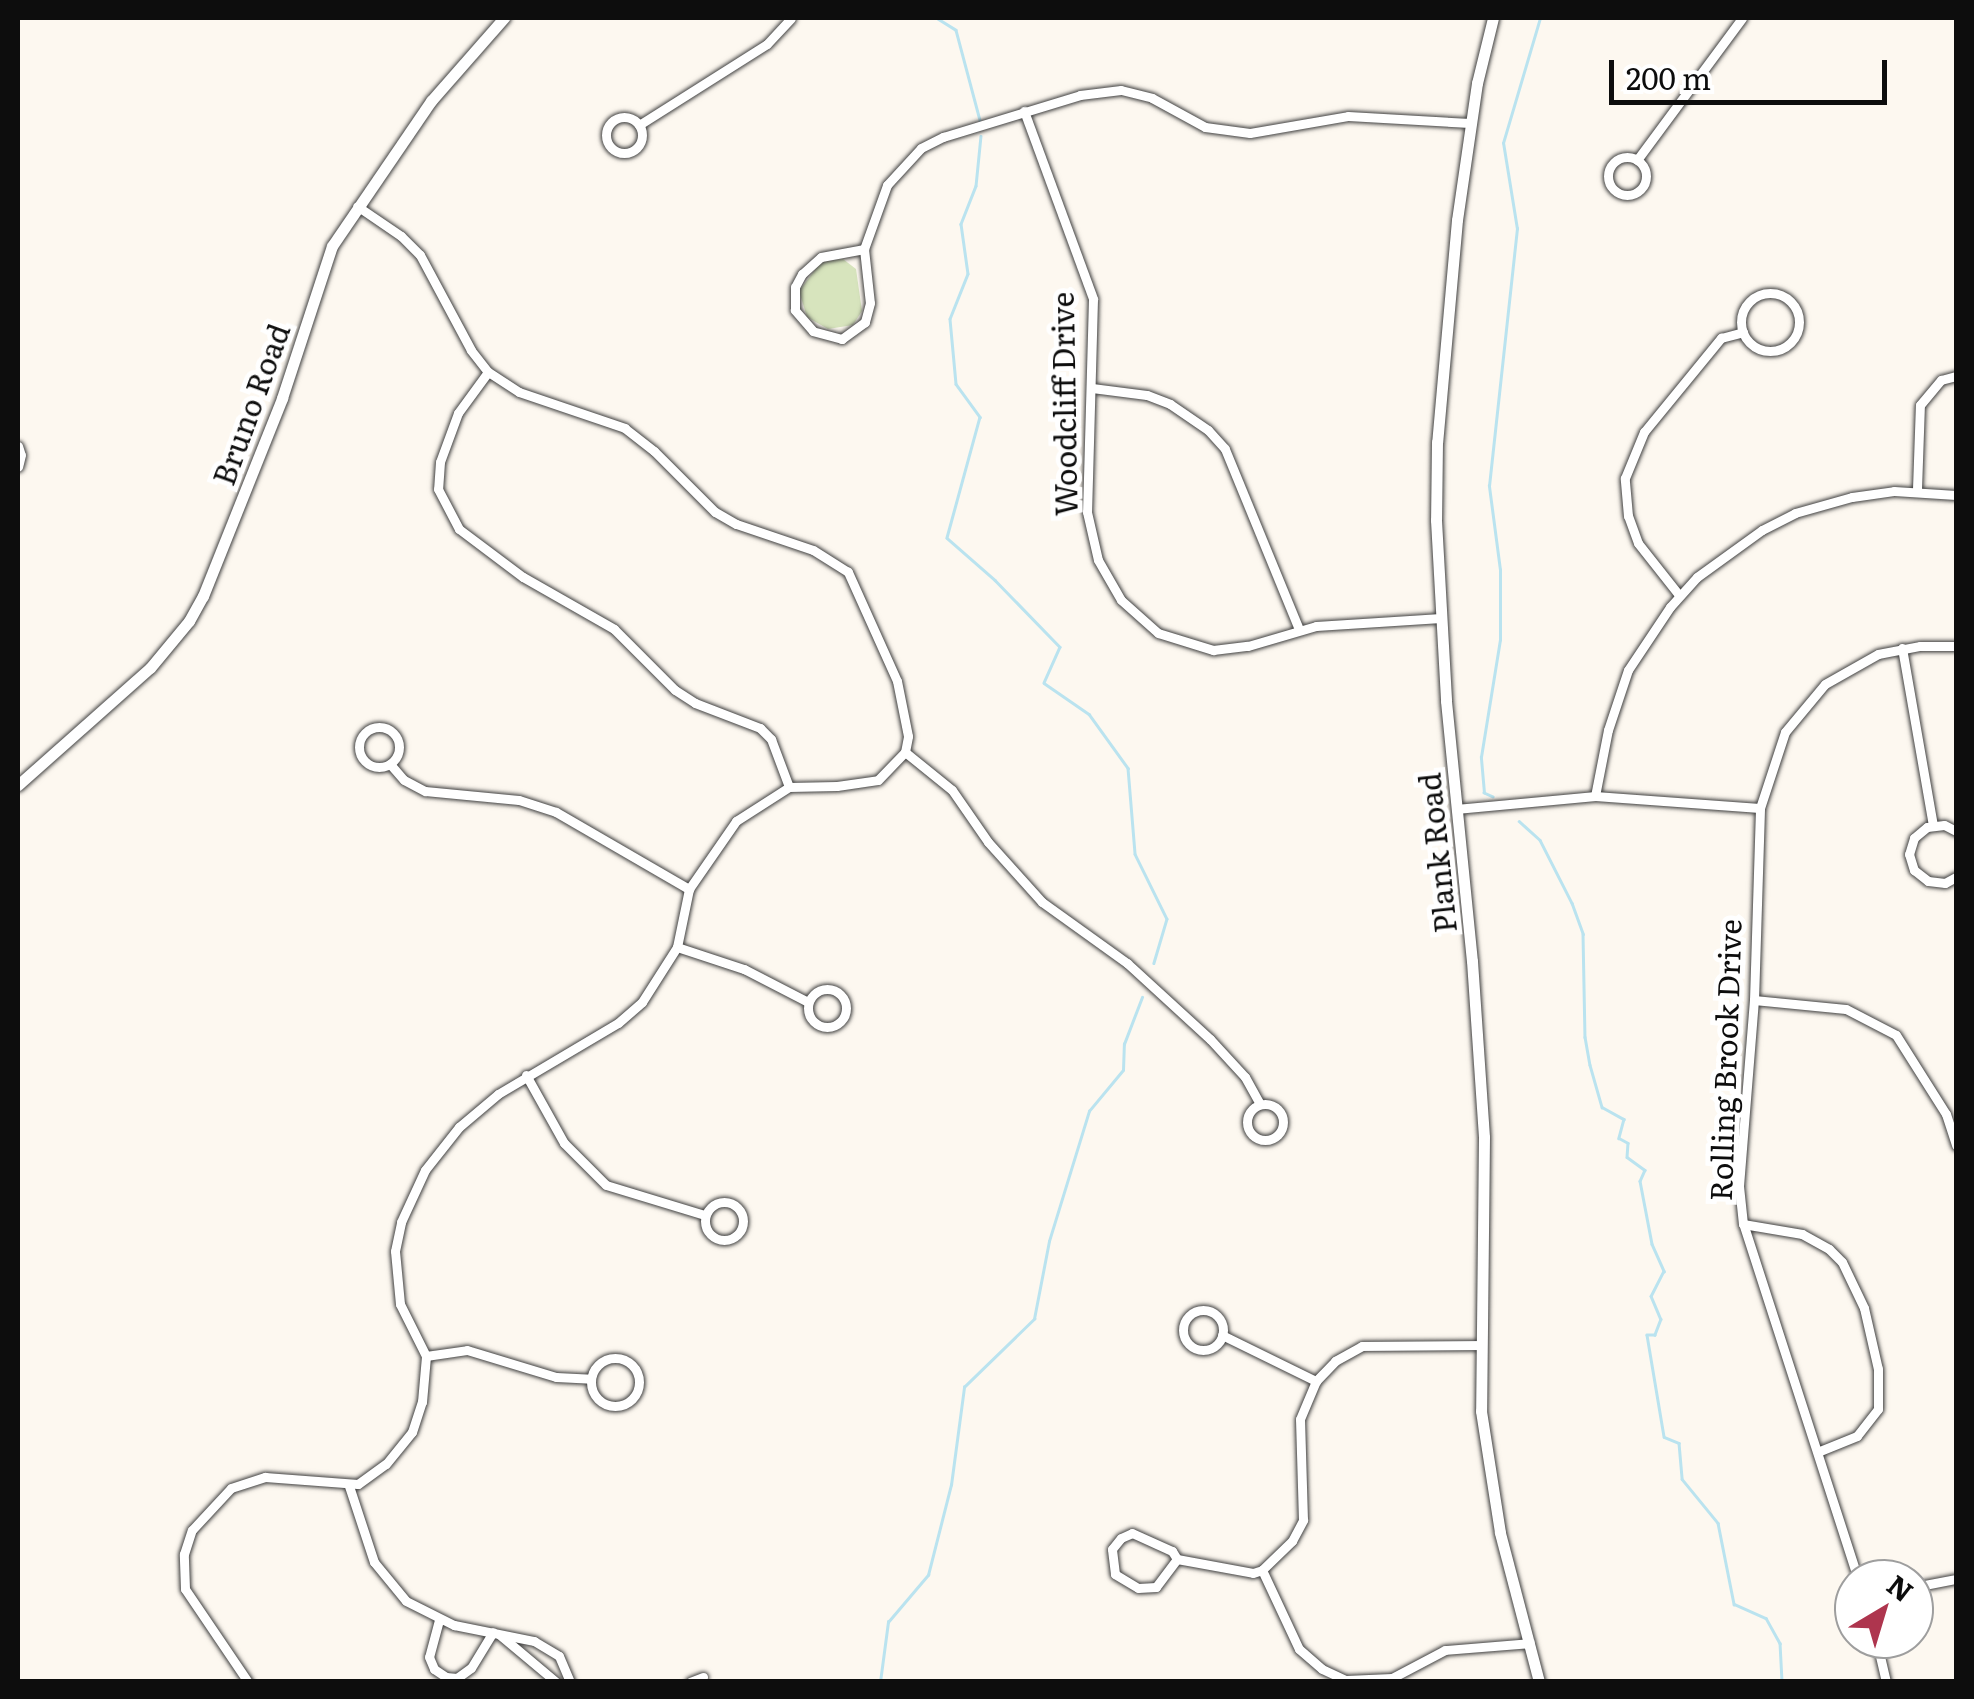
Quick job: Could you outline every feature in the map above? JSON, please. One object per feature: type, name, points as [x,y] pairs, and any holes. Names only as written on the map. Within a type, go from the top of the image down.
[{"type":"street","name":"Bruno Road","points":[[18,785],[150,668],[196,608],[282,398],[332,246],[431,101],[504,18]]},
{"type":"street","points":[[639,125],[767,44],[791,18]]},
{"type":"street","name":"Plank Road","points":[[1493,18],[1470,124],[1456,220],[1437,442],[1441,618],[1484,1137],[1481,1411],[1488,1472],[1539,1682]]},
{"type":"street","points":[[1637,160],[1742,18]]},
{"type":"street","points":[[864,249],[821,257],[802,274],[794,287],[795,310],[813,331],[842,340],[865,322],[870,303],[864,249],[886,185],[921,148],[1080,95],[1122,90],[1152,98],[1205,127],[1250,133],[1348,116],[1470,124]]},
{"type":"street","name":"Woodcliff Drive","points":[[1024,111],[1093,299],[1087,512],[1098,560],[1120,600],[1158,633],[1197,648],[1230,650],[1300,628],[1441,618]]},
{"type":"street","points":[[624,117],[639,125],[642,136],[634,150],[618,152],[610,146],[607,130],[614,120],[624,117]]},
{"type":"street","points":[[1622,158],[1637,160],[1646,173],[1641,189],[1626,195],[1616,192],[1608,178],[1612,164],[1622,158]]},
{"type":"street","points":[[248,1682],[186,1589],[182,1572],[192,1530],[214,1502],[248,1480],[350,1486],[386,1464],[412,1432],[422,1402],[426,1356],[407,1322],[395,1280],[400,1222],[425,1170],[459,1126],[526,1076],[618,1023],[642,1002],[677,947],[689,889],[736,821],[761,800],[789,786],[869,784],[904,752],[906,719],[897,681],[848,572],[813,550],[736,524],[715,512],[625,428],[519,392],[488,372],[471,350],[420,255],[401,236],[357,206]]},
{"type":"street","points":[[1759,296],[1780,296],[1796,311],[1796,333],[1780,349],[1758,348],[1743,332],[1744,310],[1759,296]]},
{"type":"street","points":[[1679,595],[1638,543],[1628,516],[1624,478],[1644,432],[1721,338],[1743,332]]},
{"type":"street","points":[[488,372],[458,413],[440,462],[438,489],[459,529],[523,578],[614,628],[675,690],[695,703],[760,728],[771,739],[789,786]]},
{"type":"street","points":[[1917,490],[1920,405],[1941,380],[1956,376]]},
{"type":"street","points":[[1092,388],[1147,395],[1170,404],[1208,430],[1225,449],[1300,628]]},
{"type":"street","points":[[18,446],[22,455],[18,466]]},
{"type":"street","points":[[1595,796],[1608,730],[1628,670],[1679,595],[1749,539],[1795,513],[1852,497],[1917,490],[1956,494]]},
{"type":"street","name":"Rolling Brook Drive","points":[[1852,1559],[1743,1224],[1739,1186],[1754,1000],[1760,808],[1773,757],[1803,707],[1825,684],[1860,663],[1902,648],[1956,646]]},
{"type":"street","points":[[1902,648],[1933,825]]},
{"type":"street","points":[[371,728],[387,728],[396,734],[399,750],[390,764],[373,766],[360,754],[362,736],[371,728]]},
{"type":"street","points":[[904,752],[952,790],[988,842],[1042,902],[1127,963],[1210,1040],[1245,1077],[1260,1104]]},
{"type":"street","points":[[390,764],[404,780],[425,791],[519,800],[544,807],[689,889]]},
{"type":"street","points":[[1456,808],[1595,796],[1760,808]]},
{"type":"street","points":[[1956,830],[1933,825],[1914,838],[1912,865],[1933,883],[1956,878]]},
{"type":"street","points":[[677,947],[744,969],[808,1002]]},
{"type":"street","points":[[820,990],[836,992],[846,1005],[844,1016],[838,1024],[822,1027],[809,1017],[808,1002],[820,990]]},
{"type":"street","points":[[1754,1000],[1846,1009],[1896,1035],[1946,1114],[1956,1145]]},
{"type":"street","points":[[526,1076],[564,1142],[606,1186],[706,1215]]},
{"type":"street","points":[[1260,1104],[1272,1105],[1282,1118],[1279,1134],[1269,1140],[1258,1139],[1247,1126],[1251,1110],[1260,1104]]},
{"type":"street","points":[[1946,1114],[1956,1108]]},
{"type":"street","points":[[728,1202],[741,1212],[742,1228],[730,1238],[715,1238],[707,1230],[706,1215],[712,1206],[728,1202]]},
{"type":"street","points":[[1743,1224],[1802,1234],[1829,1248],[1842,1262],[1864,1308],[1878,1369],[1878,1409],[1857,1436],[1820,1451]]},
{"type":"street","points":[[1210,1312],[1219,1319],[1222,1335],[1216,1345],[1201,1350],[1187,1342],[1184,1326],[1194,1313],[1210,1312]]},
{"type":"street","points":[[1222,1335],[1316,1381]]},
{"type":"street","points":[[1177,1558],[1156,1587],[1146,1589],[1126,1584],[1115,1574],[1110,1560],[1120,1538],[1132,1533],[1172,1551],[1177,1558],[1253,1573],[1262,1570],[1292,1541],[1303,1520],[1300,1418],[1316,1381],[1344,1354],[1362,1346],[1480,1346]]},
{"type":"street","points":[[426,1356],[467,1350],[556,1377],[591,1380]]},
{"type":"street","points":[[621,1359],[635,1369],[638,1386],[629,1400],[608,1404],[595,1395],[591,1380],[599,1364],[621,1359]]},
{"type":"street","points":[[350,1486],[379,1571],[406,1601],[439,1620],[522,1637],[549,1649],[564,1664],[570,1682]]},
{"type":"street","points":[[1262,1570],[1299,1648],[1322,1669],[1346,1681],[1403,1676],[1445,1650],[1530,1643]]},
{"type":"street","points":[[439,1620],[429,1657],[434,1669],[446,1677],[456,1678],[472,1668],[496,1633]]},
{"type":"street","points":[[496,1633],[556,1682]]},
{"type":"street","points":[[690,1682],[702,1677]]},
{"type":"green space","points":[[843,259],[856,269],[862,311],[853,325],[828,329],[807,317],[799,291],[821,262]]},
{"type":"waterway","points":[[937,18],[956,30],[980,120]]},
{"type":"waterway","points":[[1493,797],[1484,793],[1481,757],[1500,640],[1500,570],[1489,486],[1517,229],[1503,143],[1540,18]]},
{"type":"waterway","points":[[981,136],[976,186],[961,224],[968,274],[950,319],[956,384],[980,417],[947,538],[995,580],[1060,647],[1044,683],[1089,714],[1128,768],[1135,854],[1167,919],[1154,963]]},
{"type":"waterway","points":[[1519,821],[1540,840],[1572,903],[1583,934],[1585,1037],[1590,1065],[1602,1107],[1624,1119],[1619,1138],[1628,1143],[1627,1157],[1645,1170],[1640,1181],[1652,1244],[1664,1271],[1651,1296],[1661,1319],[1655,1335],[1647,1335],[1664,1437],[1679,1443],[1682,1479],[1718,1523],[1734,1604],[1766,1618],[1780,1643],[1782,1682]]},
{"type":"waterway","points":[[880,1682],[888,1622],[928,1575],[951,1485],[964,1387],[1034,1319],[1049,1241],[1089,1111],[1123,1070],[1124,1044],[1142,997]]}]
